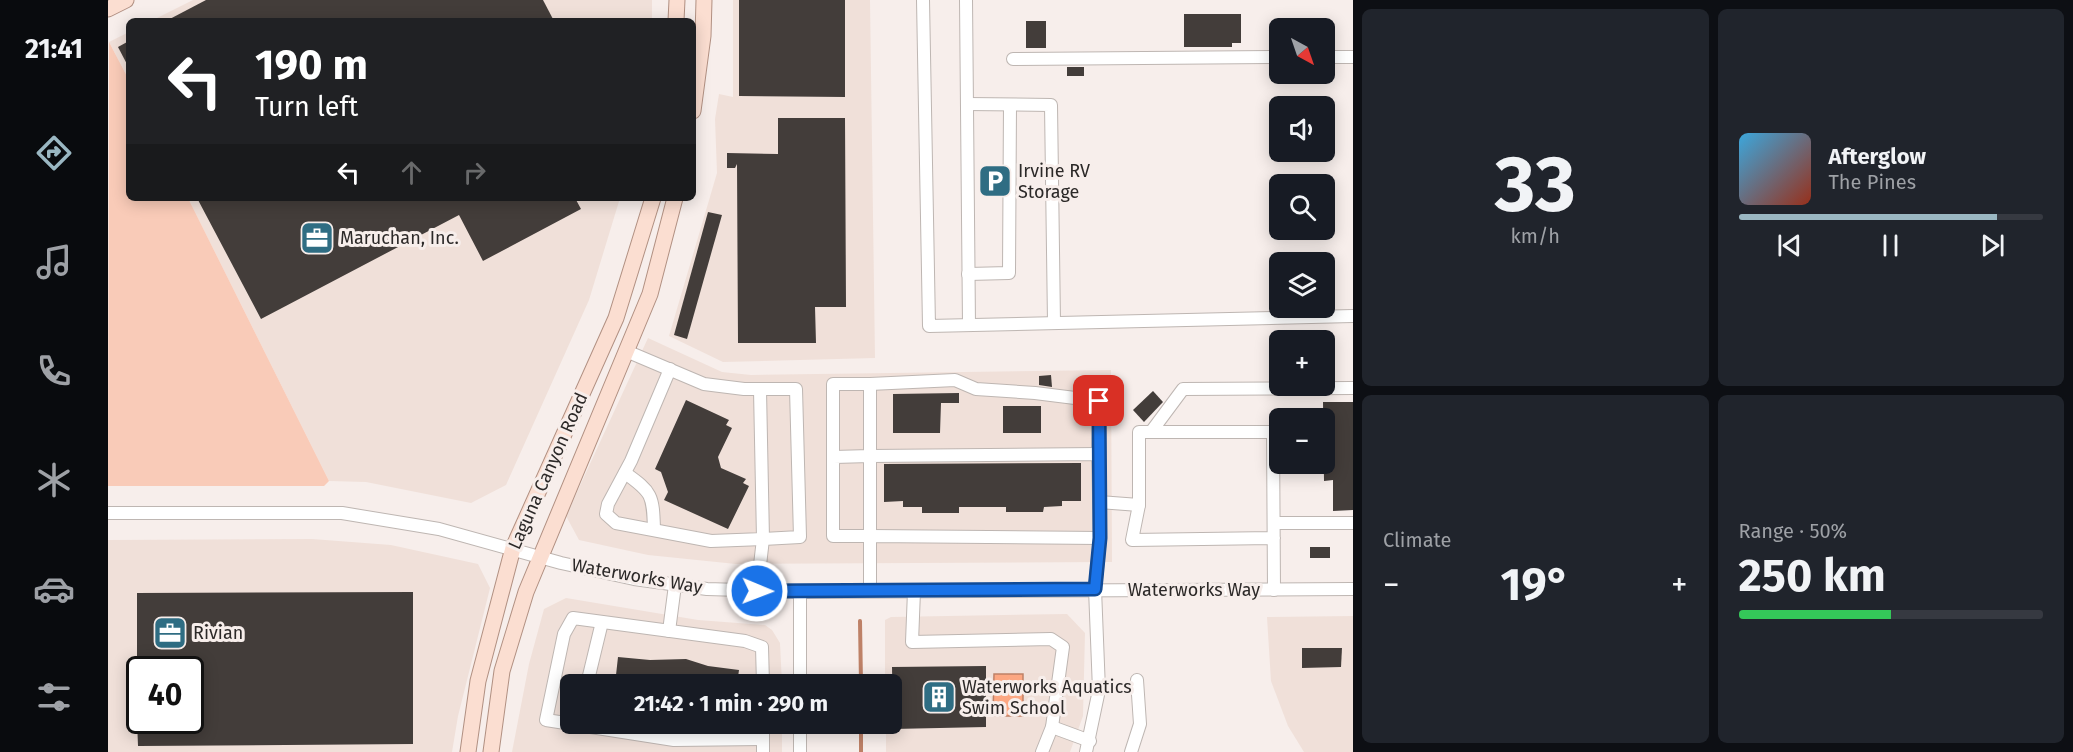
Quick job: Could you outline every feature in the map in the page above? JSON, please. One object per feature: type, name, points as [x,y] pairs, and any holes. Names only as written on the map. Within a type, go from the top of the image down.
[{"type":"main road","points":[[108,9],[126,0]]},
{"type":"main road","points":[[676,18],[677,0]]},
{"type":"main road","points":[[696,88],[703,36],[704,0]]},
{"type":"main road","name":"Laguna Canyon Road","points":[[468,752],[478,681],[513,548],[616,318],[652,201]]},
{"type":"main road","name":"Laguna Canyon Road","points":[[491,752],[502,671],[540,556],[650,294],[674,201]]},
{"type":"street","points":[[923,0],[929,326],[1353,316]]},
{"type":"street","points":[[966,0],[969,325]]},
{"type":"street","points":[[1013,59],[1269,57]]},
{"type":"street","points":[[1335,57],[1353,57]]},
{"type":"street","points":[[967,104],[1051,105],[1054,323]]},
{"type":"street","points":[[968,274],[1009,273],[1010,105]]},
{"type":"street","points":[[626,351],[670,369],[704,384],[760,390],[795,389],[800,537],[711,541],[616,523],[608,517],[608,504],[625,473],[670,369]]},
{"type":"street","points":[[1052,727],[1088,747],[1099,690],[1095,589],[1100,538],[1099,401],[976,389],[955,380],[832,384],[833,536],[1100,538]]},
{"type":"street","points":[[870,384],[870,591]]},
{"type":"street","points":[[1151,432],[1183,389],[1353,388]]},
{"type":"street","points":[[757,591],[763,539],[760,390]]},
{"type":"street","points":[[1274,538],[1132,540],[1139,505],[1139,432],[1273,432],[1274,523],[1274,538],[1274,590]]},
{"type":"street","points":[[834,456],[1098,454]]},
{"type":"street","points":[[625,473],[648,489],[653,501],[654,529]]},
{"type":"street","points":[[1099,502],[1139,505]]},
{"type":"street","name":"Waterworks Way","points":[[108,513],[342,513],[439,530],[634,579],[675,585],[757,591],[1353,589]]},
{"type":"street","points":[[1274,523],[1353,523]]},
{"type":"street","points":[[669,631],[675,585]]},
{"type":"street","points":[[914,591],[912,642],[1051,639],[1063,647],[1052,727],[1042,752]]},
{"type":"street","points":[[800,592],[800,674]]},
{"type":"street","points":[[560,722],[546,720],[564,634],[573,618],[746,641],[762,647],[763,674]]},
{"type":"street","points":[[589,674],[602,622]]},
{"type":"street","points":[[1131,752],[1140,724],[1137,680]]},
{"type":"street","points":[[638,734],[674,740],[763,745]]},
{"type":"street","points":[[800,734],[801,752]]},
{"type":"shaded area","points":[[193,0],[652,0],[652,18],[157,18]]},
{"type":"shaded area","points":[[733,0],[870,0],[875,358],[723,362],[669,336],[717,173],[715,119],[719,94],[733,97]]},
{"type":"shaded area","points":[[126,34],[126,74],[109,42]]},
{"type":"shaded area","points":[[109,42],[126,74],[126,201],[189,201],[329,481],[324,486],[108,486]]},
{"type":"shaded area","points":[[189,201],[619,201],[589,300],[506,485],[471,503],[366,482],[329,481]]},
{"type":"shaded area","points":[[648,338],[722,372],[751,375],[1111,370],[1112,562],[736,564],[648,555],[579,540],[566,516]]},
{"type":"shaded area","points":[[312,539],[391,545],[478,564],[490,588],[458,716],[452,752],[108,752],[108,540]]},
{"type":"shaded area","points":[[566,598],[698,620],[765,625],[772,630],[780,643],[782,674],[560,674],[560,734],[782,734],[782,752],[512,752],[529,664],[544,609]]},
{"type":"shaded area","points":[[1067,614],[1085,633],[1083,716],[1070,752],[886,752],[886,734],[902,734],[902,674],[885,674],[885,620],[891,617]]},
{"type":"shaded area","points":[[1353,616],[1353,752],[1304,752],[1288,726],[1271,681],[1267,617]]},
{"type":"shaded area","points":[[994,674],[1023,674],[1023,716],[993,716]]},
{"type":"building","points":[[206,0],[543,0],[552,18],[172,18]]},
{"type":"building","points":[[739,0],[845,0],[845,97],[739,96]]},
{"type":"building","points":[[1184,14],[1241,14],[1241,43],[1232,43],[1232,47],[1184,47]]},
{"type":"building","points":[[1026,21],[1046,21],[1046,48],[1026,48]]},
{"type":"building","points":[[126,43],[126,62],[118,47]]},
{"type":"building","points":[[1067,67],[1084,67],[1084,76],[1067,76]]},
{"type":"building","points":[[778,118],[845,118],[846,307],[815,307],[816,343],[738,343],[737,164],[735,168],[727,168],[727,153],[778,154]]},
{"type":"building","name":"Maruchan, Inc.","points":[[199,201],[577,201],[581,209],[483,261],[459,215],[261,319]]},
{"type":"building","points":[[708,212],[722,215],[687,339],[674,335]]},
{"type":"building","points":[[1051,375],[1052,387],[1039,385],[1039,376]]},
{"type":"building","points":[[1153,391],[1163,402],[1144,422],[1133,410]]},
{"type":"building","points":[[959,393],[959,403],[941,403],[940,433],[893,433],[893,394]]},
{"type":"building","points":[[686,400],[729,420],[726,425],[732,428],[718,457],[721,468],[746,479],[743,483],[749,486],[728,529],[664,500],[668,492],[661,472],[655,469]]},
{"type":"building","points":[[1323,402],[1353,402],[1353,510],[1333,511],[1333,480],[1324,481],[1324,474],[1335,474],[1335,408],[1323,408]]},
{"type":"building","points":[[1003,406],[1041,406],[1041,433],[1003,433]]},
{"type":"building","points":[[1081,463],[1081,501],[1062,501],[1062,506],[1044,507],[1043,512],[1006,512],[1006,507],[959,507],[959,513],[922,513],[922,507],[903,507],[903,501],[884,502],[884,464]]},
{"type":"building","points":[[1310,547],[1330,547],[1330,558],[1310,558]]},
{"type":"building","points":[[413,592],[413,744],[138,746],[138,734],[204,734],[204,656],[137,656],[137,593]]},
{"type":"building","points":[[1302,648],[1342,648],[1341,667],[1302,668]]},
{"type":"building","points":[[618,657],[650,660],[686,659],[708,666],[739,670],[738,674],[616,674]]},
{"type":"building","name":"Waterworks Aquatics Swim School","points":[[986,666],[986,727],[902,729],[902,674],[892,674],[892,667]]},
{"type":"waterway","points":[[860,621],[861,674]]},
{"type":"waterway","points":[[861,734],[861,752]]},
{"type":"place","name":"Irvine RV Storage","points":[[995,181]]},
{"type":"place","name":"Maruchan, Inc.","points":[[317,238]]},
{"type":"place","name":"Rivian","points":[[170,633]]},
{"type":"place","name":"Waterworks Aquatics Swim School","points":[[939,697]]},
{"type":"route","points":[[757,591],[1095,589],[1100,538],[1099,401]]}]
